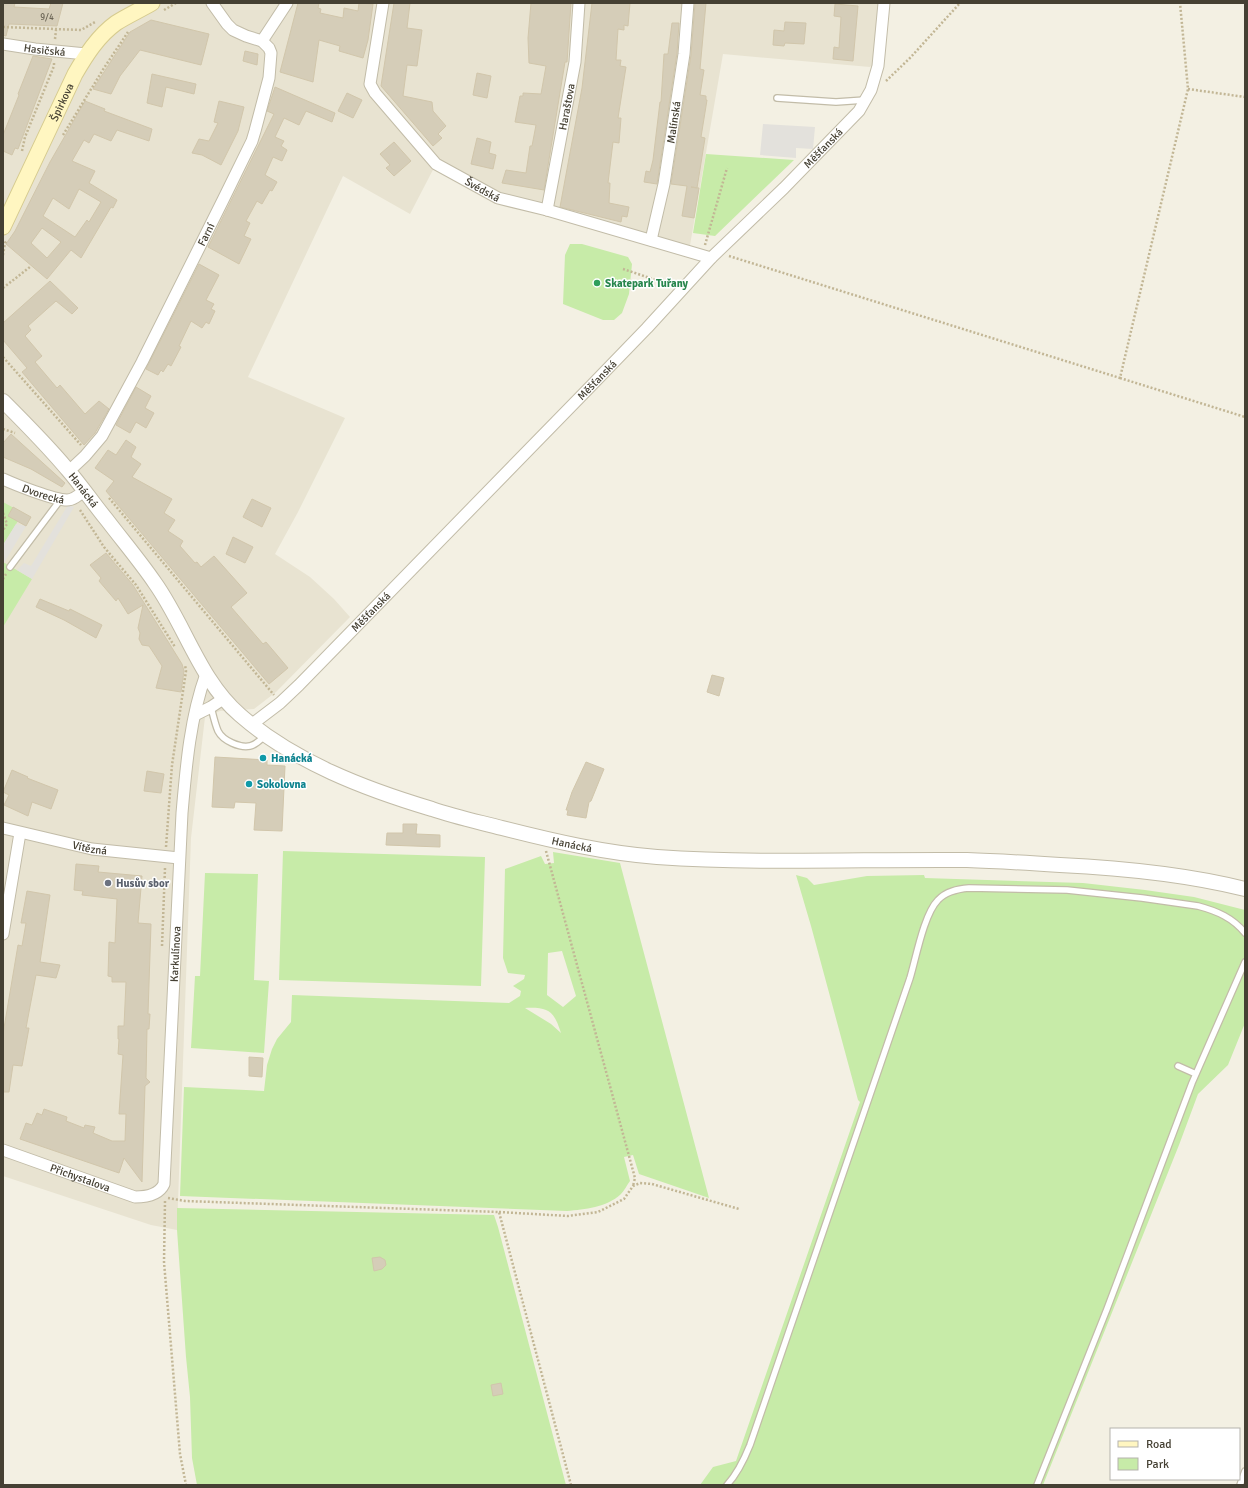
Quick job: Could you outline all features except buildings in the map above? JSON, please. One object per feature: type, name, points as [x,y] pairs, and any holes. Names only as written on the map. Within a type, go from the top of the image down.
[{"type":"main road","name":"Špirkova","points":[[6,232],[75,74],[86,54],[115,24],[157,7]]},
{"type":"street","points":[[212,3],[233,30],[262,41],[287,3]]},
{"type":"street","name":"Švédská","points":[[383,3],[370,84],[375,93],[436,164],[498,198],[710,255]]},
{"type":"street","name":"Haraštova","points":[[547,210],[575,62],[579,3]]},
{"type":"street","name":"Malínská","points":[[651,240],[665,176],[684,54],[688,3]]},
{"type":"street","name":"Měšťanská","points":[[251,724],[280,703],[587,390],[683,289],[710,255],[794,178],[850,121],[867,100],[871,90],[879,59],[884,3]]},
{"type":"street","name":"Farní","points":[[69,471],[88,453],[102,436],[142,362],[252,141],[269,78],[272,59],[269,48],[262,41]]},
{"type":"street","name":"Hasičská","points":[[3,44],[86,54]]},
{"type":"street","name":"Hanácká","points":[[3,401],[69,471],[79,495],[156,584],[177,618],[206,674],[224,699],[251,724],[266,735],[306,759],[376,791],[446,814],[542,838],[610,851],[654,856],[703,859],[801,861],[970,860],[1100,867],[1190,878],[1245,889]]},
{"type":"street","name":"Dvorecká","points":[[3,479],[61,499],[67,500],[79,495]]},
{"type":"street","name":"Karkulínova","points":[[158,1191],[163,1187],[165,1181],[179,858],[184,790],[198,695],[206,674]]},
{"type":"street","points":[[195,715],[224,699]]},
{"type":"street","name":"Vítězná","points":[[3,828],[92,849],[179,858]]},
{"type":"street","points":[[3,934],[20,833]]},
{"type":"street","name":"Přichystalova","points":[[3,1150],[132,1196],[144,1197],[158,1191]]},
{"type":"lane","points":[[777,98],[836,102],[867,100]]},
{"type":"lane","points":[[10,567],[61,499]]},
{"type":"lane","points":[[211,707],[218,731],[228,741],[249,746],[257,743],[266,735]]},
{"type":"lane","points":[[727,1485],[736,1475],[750,1445],[905,993],[924,928],[931,910],[938,900],[956,889],[969,888],[1097,892],[1184,904],[1214,910],[1238,924],[1245,933]]},
{"type":"lane","points":[[1037,1485],[1107,1309],[1196,1074],[1245,962]]},
{"type":"lane","points":[[1178,1066],[1196,1074]]},
{"type":"lane","points":[[1240,1485],[1245,1471]]},
{"type":"path","points":[[157,7],[176,3]]},
{"type":"path","points":[[867,100],[910,58],[960,3]]},
{"type":"path","points":[[1120,378],[1188,89],[1180,3]]},
{"type":"path","points":[[3,27],[81,30],[100,20]]},
{"type":"path","points":[[22,152],[26,137],[54,66],[56,30]]},
{"type":"path","points":[[61,139],[104,68],[129,31]]},
{"type":"path","points":[[1188,89],[1245,97]]},
{"type":"path","points":[[727,168],[710,255],[1245,417]]},
{"type":"path","points":[[3,255],[6,232]]},
{"type":"path","points":[[3,288],[30,267]]},
{"type":"path","points":[[623,269],[683,289]]},
{"type":"path","points":[[3,357],[88,453]]},
{"type":"path","points":[[3,429],[14,432],[20,438]]},
{"type":"path","points":[[79,495],[104,547],[136,585],[175,648]]},
{"type":"path","points":[[108,497],[280,703]]},
{"type":"path","points":[[3,513],[7,524],[3,530]]},
{"type":"path","points":[[162,951],[168,804],[172,765],[186,671],[184,662]]},
{"type":"path","points":[[186,1485],[180,1454],[171,1355],[164,1262],[166,1203],[163,1197],[185,1201],[499,1212],[568,1216],[598,1212],[624,1200],[633,1186],[634,1178],[542,838]]},
{"type":"path","points":[[633,1186],[640,1183],[652,1184],[739,1208]]},
{"type":"path","points":[[499,1212],[571,1485]]},
{"type":"shaded area","points":[[3,3],[884,3],[879,59],[870,67],[723,54],[689,251],[498,198],[436,164],[410,214],[343,176],[248,377],[345,418],[298,512],[275,554],[310,577],[334,599],[350,617],[276,692],[254,709],[220,711],[205,717],[191,838],[177,1230],[151,1225],[3,1176]]},
{"type":"shaded area","points":[[763,124],[815,127],[813,149],[796,148],[796,158],[760,155]]},
{"type":"shaded area","points":[[68,505],[74,507],[32,579],[17,570],[24,563],[31,566]]},
{"type":"shaded area","points":[[16,524],[26,526],[4,563],[3,545]]},
{"type":"green space","points":[[706,154],[794,160],[715,236],[693,233]]},
{"type":"green space","name":"Skatepark Tuřany","points":[[570,244],[582,244],[628,257],[632,264],[629,294],[622,313],[614,320],[603,320],[563,304],[565,255]]},
{"type":"green space","points":[[3,502],[23,513],[3,545]]},
{"type":"green space","points":[[3,562],[32,579],[3,627]]},
{"type":"green space","points":[[283,851],[485,857],[481,986],[279,980]]},
{"type":"green space","points":[[553,852],[620,863],[709,1198],[639,1174],[633,1155],[624,1157],[630,1181],[621,1194],[615,1199],[602,1205],[567,1211],[180,1196],[184,1087],[264,1091],[267,1065],[272,1049],[277,1039],[291,1022],[292,995],[509,1003],[520,996],[521,991],[513,986],[524,979],[525,975],[508,973],[503,958],[505,869],[541,856],[545,864],[554,863]],"holes":[[[562,951],[576,996],[563,1007],[547,995],[548,953]],[[525,1008],[540,1008],[549,1012],[556,1020],[561,1033],[551,1024]]]},
{"type":"green space","points":[[205,873],[258,874],[254,980],[269,981],[264,1053],[191,1048],[195,976],[200,976]]},
{"type":"green space","points":[[796,875],[807,878],[814,885],[867,876],[924,875],[925,878],[1083,883],[1194,897],[1245,910],[1245,1023],[1228,1065],[1198,1094],[1043,1485],[700,1485],[713,1467],[736,1461],[860,1102],[858,1100]]},
{"type":"green space","points":[[177,1208],[494,1215],[566,1485],[197,1485],[192,1458],[190,1397],[177,1230]]},
{"type":"place","name":"Skatepark Tuřany","points":[[597,283]]},
{"type":"place","name":"Hanácká","points":[[263,758]]},
{"type":"place","name":"Sokolovna","points":[[249,784]]},
{"type":"place","name":"Husův sbor","points":[[108,883]]}]
